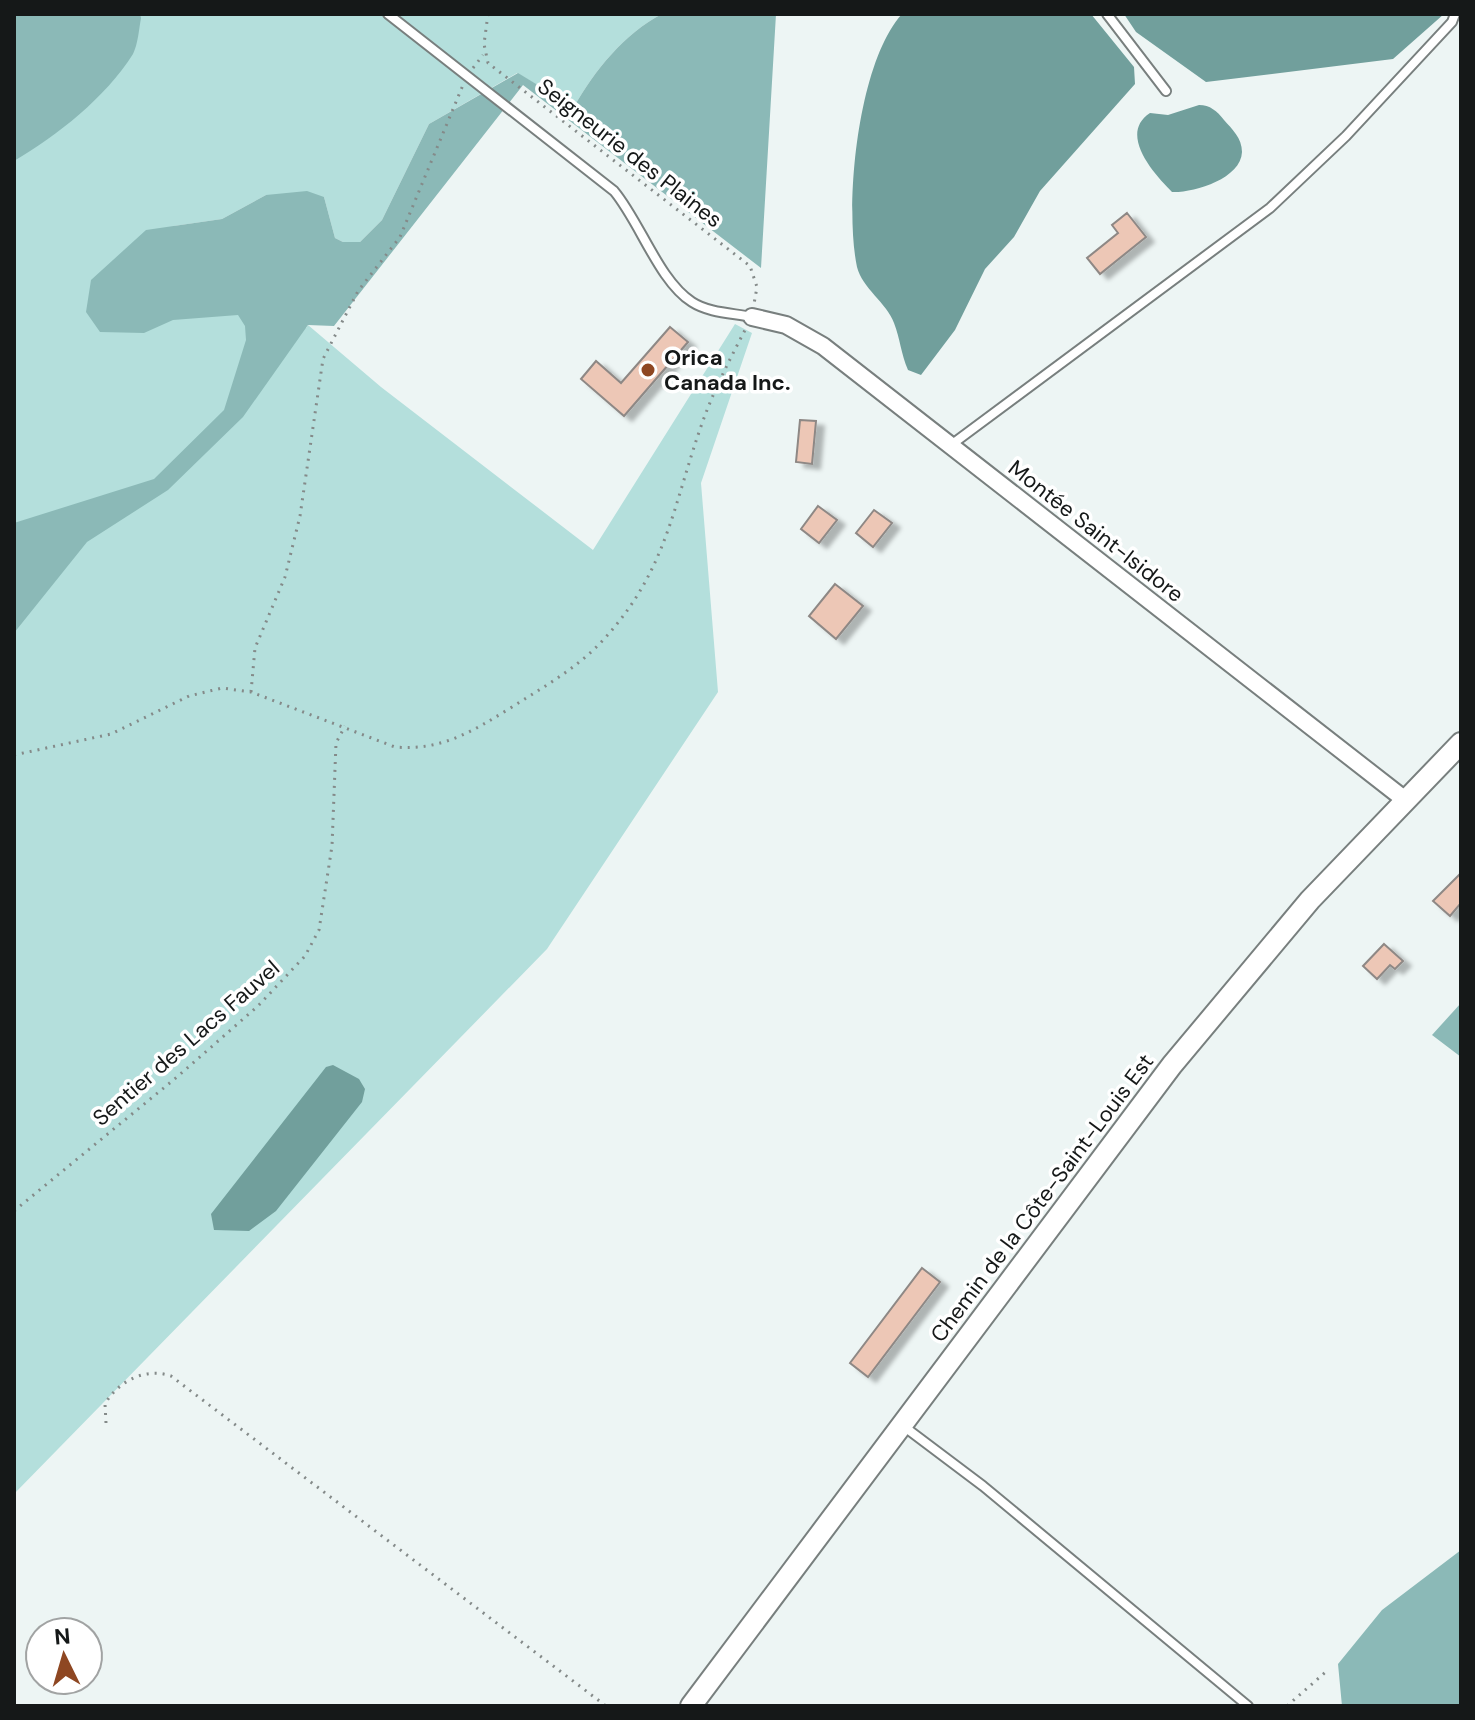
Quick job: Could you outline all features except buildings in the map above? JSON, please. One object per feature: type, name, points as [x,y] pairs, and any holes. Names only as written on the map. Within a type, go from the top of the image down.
[{"type":"street","name":"Montée Saint-Isidore","points":[[752,317],[786,325],[814,339],[1404,799]]},
{"type":"street","name":"Chemin de la Côte-Saint-Louis Est","points":[[691,1706],[1172,1065],[1310,900],[1461,743]]},
{"type":"lane","points":[[388,14],[614,191],[631,211],[679,292],[707,309],[752,317]]},
{"type":"lane","points":[[1107,14],[1166,91]]},
{"type":"lane","points":[[950,446],[1270,208],[1346,136],[1452,22],[1455,14]]},
{"type":"lane","points":[[902,1425],[983,1486],[1248,1706]]},
{"type":"path","points":[[251,692],[255,648],[285,577],[300,516],[323,359],[358,291],[400,237],[467,76],[484,54],[488,14]]},
{"type":"path","name":"Seigneurie des Plaines","points":[[484,54],[488,63],[750,266],[757,287],[752,317]]},
{"type":"path","points":[[14,755],[111,734],[189,696],[222,688],[251,692],[395,747],[419,749],[444,745],[474,731],[571,669],[603,640],[643,589],[661,556],[704,418],[752,317]]},
{"type":"path","name":"Sentier des Lacs Fauvel","points":[[14,1211],[258,1006],[305,956],[319,930],[332,846],[336,743],[345,726]]},
{"type":"path","points":[[106,1423],[105,1404],[124,1383],[142,1375],[171,1376],[606,1706]]},
{"type":"path","points":[[1287,1706],[1329,1669]]},
{"type":"shaded area","points":[[14,14],[140,14],[141,18],[133,54],[109,86],[64,127],[14,161]]},
{"type":"shaded area","points":[[140,14],[662,14],[623,42],[591,80],[574,107],[517,73],[429,124],[382,220],[360,242],[343,242],[335,238],[324,197],[266,195],[222,219],[174,226],[306,328],[308,325],[381,387],[593,550],[735,324],[752,333],[701,483],[718,692],[547,949],[14,1494],[14,104],[134,51]]},
{"type":"shaded area","points":[[662,14],[776,14],[761,268],[523,85],[334,326],[308,325],[243,417],[168,490],[87,542],[14,633],[14,523],[154,479],[224,410],[246,340],[245,326],[238,315],[173,320],[144,333],[100,332],[86,312],[91,280],[146,230],[222,219],[266,195],[307,191],[324,197],[335,238],[343,242],[360,242],[382,220],[429,124],[518,73],[574,107],[591,80],[623,42]]},
{"type":"shaded area","points":[[902,14],[1091,14],[1134,67],[1135,84],[1040,191],[1014,237],[985,269],[955,330],[921,375],[908,370],[891,316],[860,275],[853,240],[854,172],[865,99],[887,36]]},
{"type":"shaded area","points":[[1124,14],[1444,14],[1393,59],[1206,82],[1136,32]]},
{"type":"shaded area","points":[[1199,105],[1216,111],[1236,134],[1242,147],[1240,162],[1225,177],[1203,187],[1172,192],[1142,154],[1137,132],[1150,113],[1168,115]]},
{"type":"shaded area","points":[[1461,1003],[1461,1057],[1432,1035]]},
{"type":"shaded area","points":[[333,1065],[359,1079],[365,1089],[362,1102],[276,1211],[249,1231],[214,1230],[211,1214],[326,1067]]},
{"type":"shaded area","points":[[1461,1550],[1461,1706],[1342,1706],[1338,1664],[1382,1610]]},
{"type":"place","name":"Orica Canada Inc.","points":[[648,370]]}]
